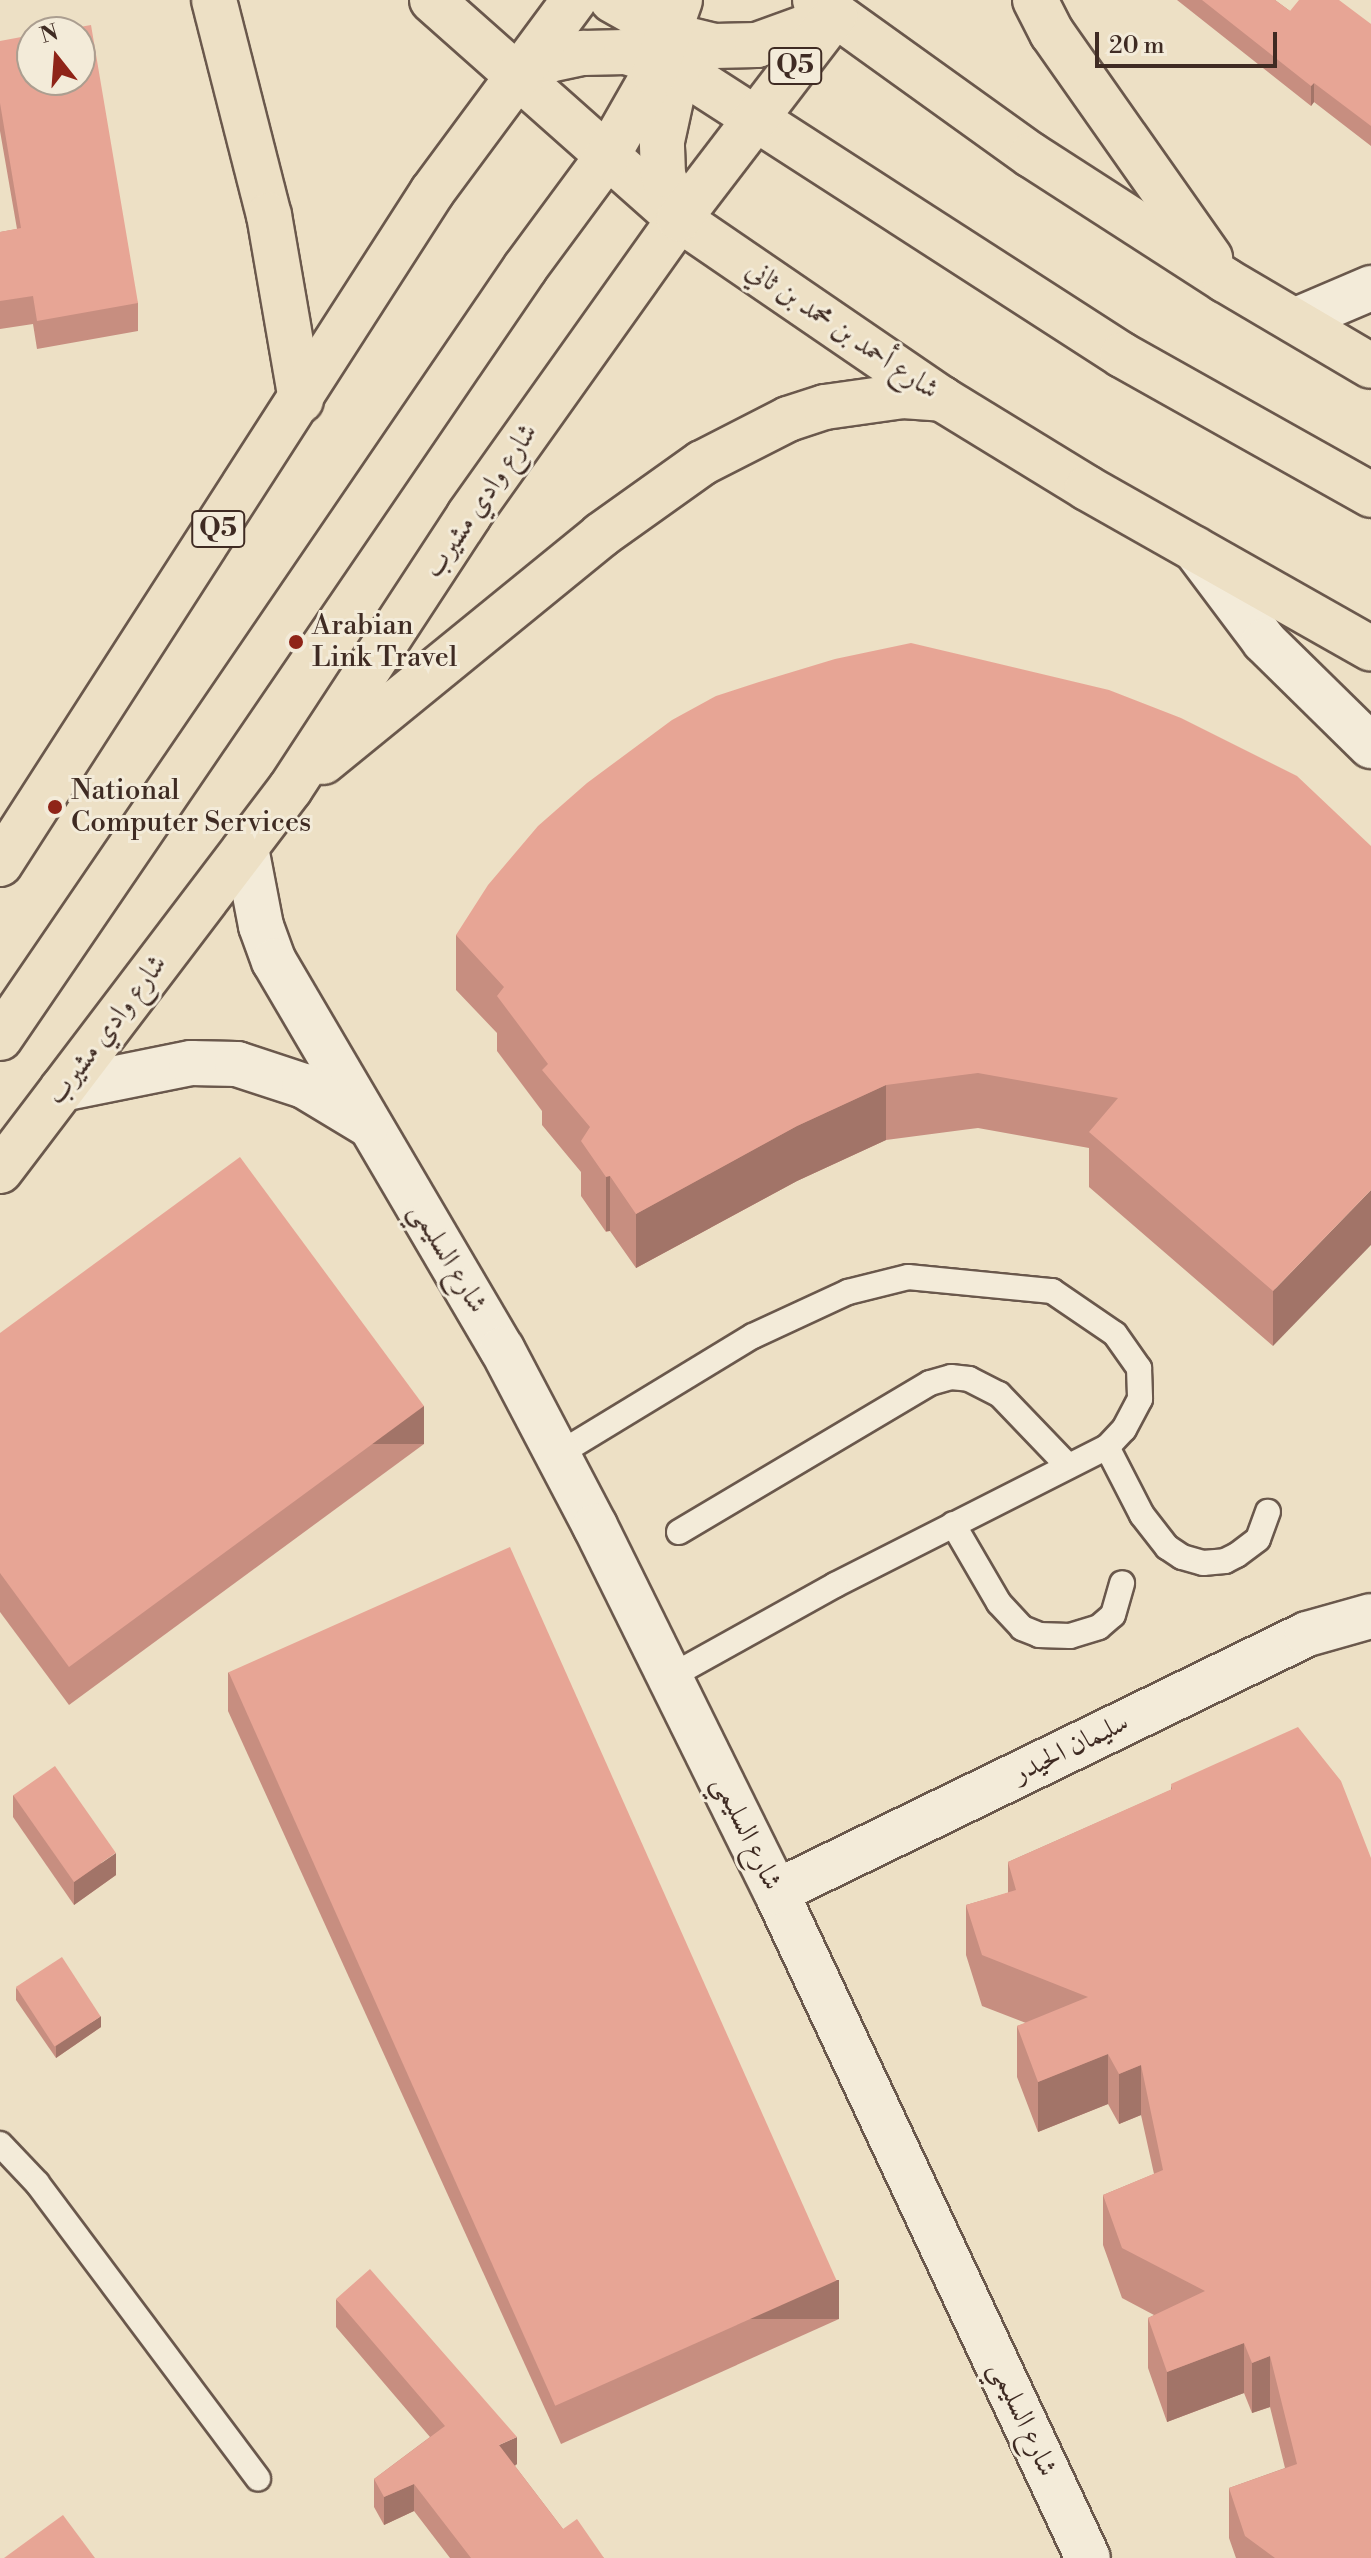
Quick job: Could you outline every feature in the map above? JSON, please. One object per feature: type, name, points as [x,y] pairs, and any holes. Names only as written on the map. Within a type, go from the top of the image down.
[{"type":"main road","points":[[214,0],[269,215],[301,400]]},
{"type":"main road","name":"شارع أحمد بن محمد بن ثاني","points":[[432,0],[606,158],[679,219],[942,399],[1371,649]]},
{"type":"main road","name":"Q5","points":[[0,864],[432,192],[574,0]]},
{"type":"main road","points":[[612,0],[675,40],[755,116],[1122,355],[1371,495]]},
{"type":"main road","points":[[0,1038],[516,281],[606,158],[675,40],[704,0]]},
{"type":"main road","points":[[1035,0],[1052,33],[1225,280]]},
{"type":"main road","points":[[515,76],[549,60],[583,53],[626,52],[675,40],[714,46],[757,45],[814,27],[825,8],[1031,155],[1225,280],[1371,366]]},
{"type":"main road","name":"Q5","points":[[679,219],[755,116],[825,8]]},
{"type":"main road","points":[[675,40],[662,141],[663,175],[679,219]]},
{"type":"main road","name":"شارع وادي مشيرب","points":[[0,1171],[290,789],[469,515],[679,219]]},
{"type":"main road","points":[[290,789],[601,535],[702,463],[788,419],[825,407],[903,396],[942,399]]},
{"type":"street","points":[[1296,320],[1371,288]]},
{"type":"street","name":"شارع أحمد بن محمد بن ثاني","points":[[1195,549],[1264,641],[1371,746]]},
{"type":"street","name":"شارع السليمي","points":[[246,848],[261,926],[274,961],[502,1349],[557,1455],[776,1892],[1088,2558]]},
{"type":"street","name":"شارع السليمي","points":[[62,1089],[175,1065],[237,1064],[304,1086],[370,1126]]},
{"type":"street","name":"سليمان الحيدر","points":[[776,1892],[1307,1634],[1371,1616]]},
{"type":"lane","points":[[557,1455],[753,1336],[848,1292],[908,1277],[1052,1291],[1115,1334],[1139,1368],[1140,1399],[1124,1429],[1107,1447],[953,1524],[670,1677]]},
{"type":"lane","points":[[679,1532],[930,1383],[951,1377],[969,1379],[999,1394],[1068,1466]]},
{"type":"lane","points":[[1107,1447],[1142,1515],[1167,1547],[1182,1557],[1203,1563],[1225,1561],[1237,1555],[1258,1539],[1268,1512]]},
{"type":"lane","points":[[953,1524],[999,1603],[1022,1628],[1031,1632],[1070,1636],[1099,1627],[1113,1615],[1122,1583]]},
{"type":"lane","points":[[0,2144],[37,2183],[258,2478]]},
{"type":"building","points":[[1202,0],[1275,0],[1290,11],[1299,0],[1339,0],[1371,24],[1371,126],[1314,83],[1311,86]]},
{"type":"building","points":[[16,38],[16,96],[96,96],[96,55],[138,303],[37,321],[33,296],[0,301],[0,232],[21,228],[0,103],[0,41]]},
{"type":"building","points":[[911,643],[1109,690],[1181,718],[1297,776],[1371,846],[1371,1190],[1273,1291],[1089,1132],[1118,1098],[978,1073],[886,1085],[797,1126],[636,1214],[581,1141],[590,1127],[542,1070],[548,1064],[497,996],[504,987],[456,935],[488,885],[538,826],[587,783],[672,720],[716,696],[759,682],[835,659]]},
{"type":"building","points":[[240,1157],[424,1406],[69,1667],[0,1573],[0,1333]]},
{"type":"building","points":[[510,1547],[837,2281],[555,2406],[229,1672]]},
{"type":"building","points":[[1298,1727],[1341,1781],[1371,1858],[1371,2558],[1275,2558],[1245,2536],[1229,2488],[1297,2464],[1270,2356],[1252,2363],[1244,2343],[1167,2372],[1148,2318],[1205,2291],[1122,2248],[1103,2195],[1163,2170],[1141,2065],[1119,2074],[1108,2054],[1038,2082],[1017,2026],[1088,1997],[982,1955],[966,1905],[1016,1890],[1008,1862],[1172,1789],[1171,1784]]},
{"type":"building","points":[[55,1766],[116,1853],[74,1882],[13,1795]]},
{"type":"building","points":[[62,1957],[101,2017],[55,2047],[16,1987]]},
{"type":"building","points":[[370,2269],[517,2437],[499,2445],[563,2529],[577,2519],[604,2558],[471,2558],[414,2484],[384,2497],[374,2479],[445,2426],[336,2299]]},
{"type":"building","points":[[63,2515],[95,2558],[4,2558]]},
{"type":"place","name":"Arabian Link Travel","points":[[296,642]]},
{"type":"place","name":"National Computer Services","points":[[55,807]]}]
